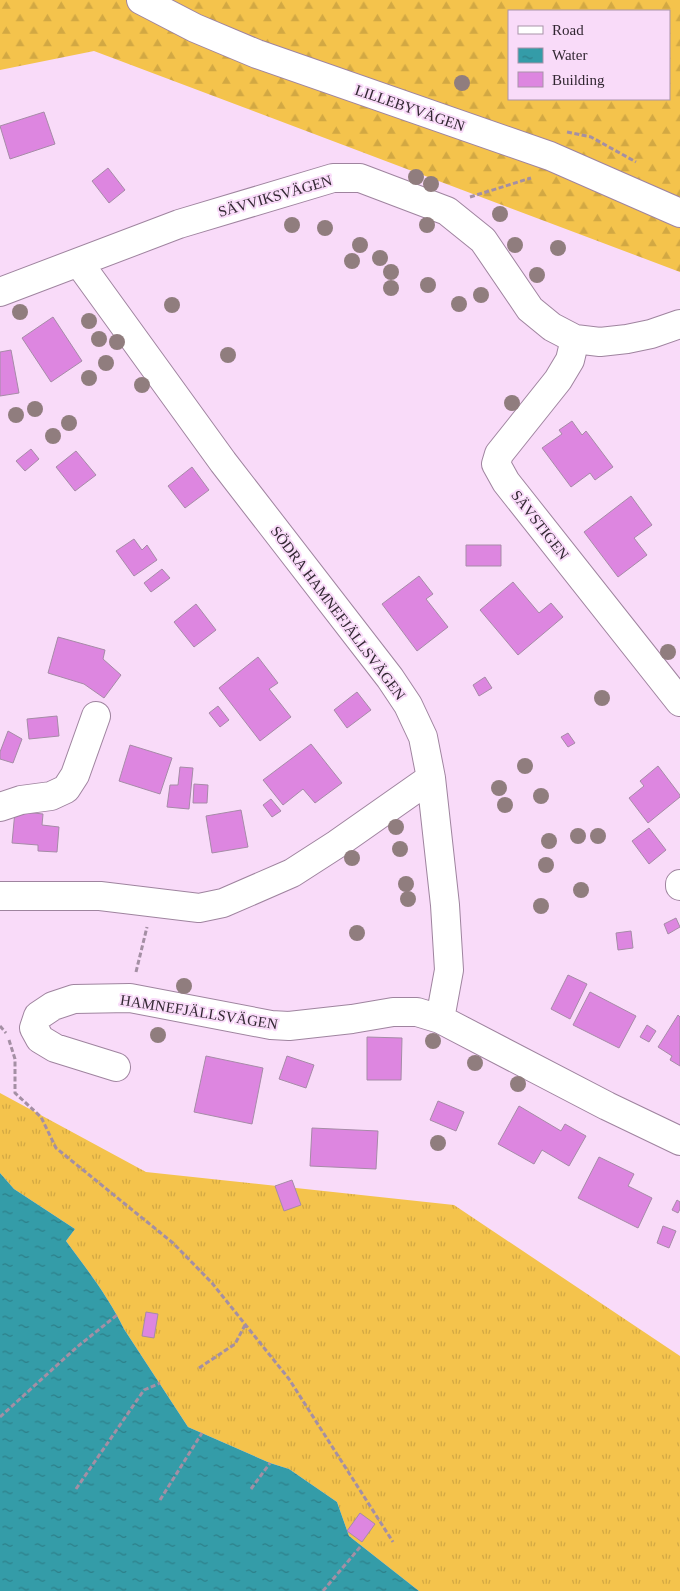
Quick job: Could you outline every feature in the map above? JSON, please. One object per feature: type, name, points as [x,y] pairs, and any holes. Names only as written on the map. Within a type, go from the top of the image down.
[{"type":"street","name":"LILLEBYVÄGEN","points":[[142,0],[195,28],[257,54],[550,156],[680,213]]},
{"type":"street","name":"SÄVVIKSVÄGEN","points":[[0,292],[179,224],[333,178],[360,178],[447,212],[483,240],[530,309],[552,327],[575,339],[600,342],[627,339],[680,325]]},
{"type":"street","name":"SÖDRA HAMNEFJÄLLSVÄGEN","points":[[79,263],[223,462],[395,684],[408,705],[423,737],[431,778],[445,905],[449,970],[440,1019]]},
{"type":"street","name":"SÄVSTIGEN","points":[[575,339],[570,360],[558,380],[499,454],[496,464],[506,482],[680,702]]},
{"type":"street","points":[[0,807],[21,800],[51,796],[66,789],[74,774],[96,716]]},
{"type":"street","points":[[0,896],[100,896],[199,908],[223,903],[292,873],[431,778]]},
{"type":"street","name":"HAMNEFJÄLLSVÄGEN","points":[[116,1067],[55,1048],[40,1039],[34,1028],[38,1016],[52,1006],[74,999],[130,998],[270,1025],[289,1026],[352,1020],[393,1012],[417,1012],[440,1019],[607,1106],[680,1141]]},
{"type":"path","points":[[447,212],[467,198],[545,173],[550,156]]},
{"type":"path","points":[[130,998],[153,902]]},
{"type":"path","points":[[0,1026],[6,1033],[15,1059],[15,1093],[41,1118],[56,1148],[173,1243],[212,1283],[289,1379],[393,1542]]},
{"type":"path","points":[[0,1417],[77,1347],[117,1315]]},
{"type":"path","points":[[199,1368],[235,1344],[245,1325]]},
{"type":"path","points":[[76,1489],[144,1390],[160,1383]]},
{"type":"path","points":[[160,1500],[202,1433]]},
{"type":"path","points":[[251,1489],[270,1463]]},
{"type":"path","points":[[323,1591],[361,1546]]},
{"type":"green space","points":[[0,0],[680,0],[680,272],[94,51],[0,70]]},
{"type":"green space","points":[[0,1093],[146,1172],[454,1205],[680,1356],[680,1591],[419,1591],[349,1536],[337,1502],[289,1469],[270,1463],[188,1427],[124,1329],[105,1295],[66,1241],[75,1229],[14,1189],[0,1173]]},
{"type":"water","points":[[0,1173],[14,1189],[75,1229],[66,1241],[105,1295],[124,1329],[188,1427],[270,1463],[289,1469],[337,1502],[349,1536],[419,1591],[0,1591]]},
{"type":"building","points":[[44,112],[55,144],[10,159],[0,126]]},
{"type":"building","points":[[108,168],[125,190],[109,203],[92,181]]},
{"type":"building","points":[[53,317],[82,361],[51,382],[22,338]]},
{"type":"building","points":[[11,350],[19,393],[0,396],[0,352]]},
{"type":"building","points":[[572,421],[582,435],[586,431],[613,467],[595,480],[590,473],[571,487],[542,448],[562,434],[559,430]]},
{"type":"building","points":[[31,449],[39,459],[25,471],[16,461]]},
{"type":"building","points":[[76,451],[96,475],[75,491],[56,467]]},
{"type":"building","points":[[192,467],[209,490],[185,508],[168,486]]},
{"type":"building","points":[[631,496],[652,525],[634,538],[647,555],[618,577],[584,532]]},
{"type":"building","points":[[134,539],[142,550],[147,545],[157,560],[134,576],[116,551]]},
{"type":"building","points":[[466,545],[501,545],[501,566],[466,566]]},
{"type":"building","points":[[162,569],[170,578],[151,592],[144,583]]},
{"type":"building","points":[[419,576],[433,594],[426,599],[448,627],[417,651],[382,604]]},
{"type":"building","points":[[513,582],[539,613],[551,603],[563,617],[518,655],[480,610]]},
{"type":"building","points":[[196,604],[216,630],[194,647],[174,622]]},
{"type":"building","points":[[58,637],[105,650],[103,659],[121,675],[104,698],[84,684],[48,673]]},
{"type":"building","points":[[258,657],[278,683],[269,689],[291,717],[260,741],[219,688]]},
{"type":"building","points":[[485,677],[492,688],[479,696],[473,685]]},
{"type":"building","points":[[357,692],[371,710],[347,728],[334,710]]},
{"type":"building","points":[[218,706],[229,720],[220,727],[209,713]]},
{"type":"building","points":[[57,716],[59,736],[29,739],[27,719]]},
{"type":"building","points":[[8,731],[22,739],[13,763],[0,759],[0,752]]},
{"type":"building","points":[[568,733],[575,743],[568,747],[561,737]]},
{"type":"building","points":[[311,744],[342,783],[315,803],[303,789],[283,805],[263,780]]},
{"type":"building","points":[[130,745],[172,758],[160,794],[119,781]]},
{"type":"building","points":[[658,766],[680,797],[648,823],[629,798],[644,786],[640,781]]},
{"type":"building","points":[[180,767],[193,768],[189,809],[167,807],[170,785],[178,785]]},
{"type":"building","points":[[194,784],[208,785],[207,803],[193,803]]},
{"type":"building","points":[[271,799],[281,811],[272,817],[263,805]]},
{"type":"building","points":[[241,810],[248,847],[212,853],[206,816]]},
{"type":"building","points":[[15,811],[43,814],[42,825],[59,827],[57,852],[38,851],[38,845],[12,843]]},
{"type":"building","points":[[649,828],[666,850],[649,864],[632,841]]},
{"type":"building","points":[[676,918],[680,927],[668,934],[664,924]]},
{"type":"building","points":[[631,931],[633,948],[618,950],[616,933]]},
{"type":"building","points":[[568,975],[587,984],[570,1019],[551,1009]]},
{"type":"building","points":[[590,992],[636,1016],[619,1048],[573,1025]]},
{"type":"building","points":[[678,1015],[680,1017],[680,1066],[670,1060],[672,1056],[658,1047]]},
{"type":"building","points":[[647,1025],[656,1031],[649,1042],[640,1037]]},
{"type":"building","points":[[367,1037],[402,1038],[401,1080],[367,1080]]},
{"type":"building","points":[[206,1056],[263,1068],[252,1124],[194,1112]]},
{"type":"building","points":[[287,1056],[314,1065],[306,1088],[279,1079]]},
{"type":"building","points":[[438,1101],[464,1112],[456,1131],[430,1120]]},
{"type":"building","points":[[519,1106],[561,1131],[565,1124],[586,1136],[569,1166],[542,1150],[534,1164],[498,1144]]},
{"type":"building","points":[[312,1128],[378,1131],[376,1169],[310,1166]]},
{"type":"building","points":[[599,1157],[634,1174],[628,1186],[652,1198],[638,1228],[578,1198]]},
{"type":"building","points":[[292,1180],[301,1205],[284,1211],[275,1186]]},
{"type":"building","points":[[677,1200],[680,1202],[678,1213],[672,1210]]},
{"type":"building","points":[[663,1226],[676,1231],[669,1248],[657,1243]]},
{"type":"building","points":[[146,1312],[158,1314],[154,1338],[142,1336]]},
{"type":"building","points":[[360,1513],[375,1524],[362,1542],[347,1531]]}]
